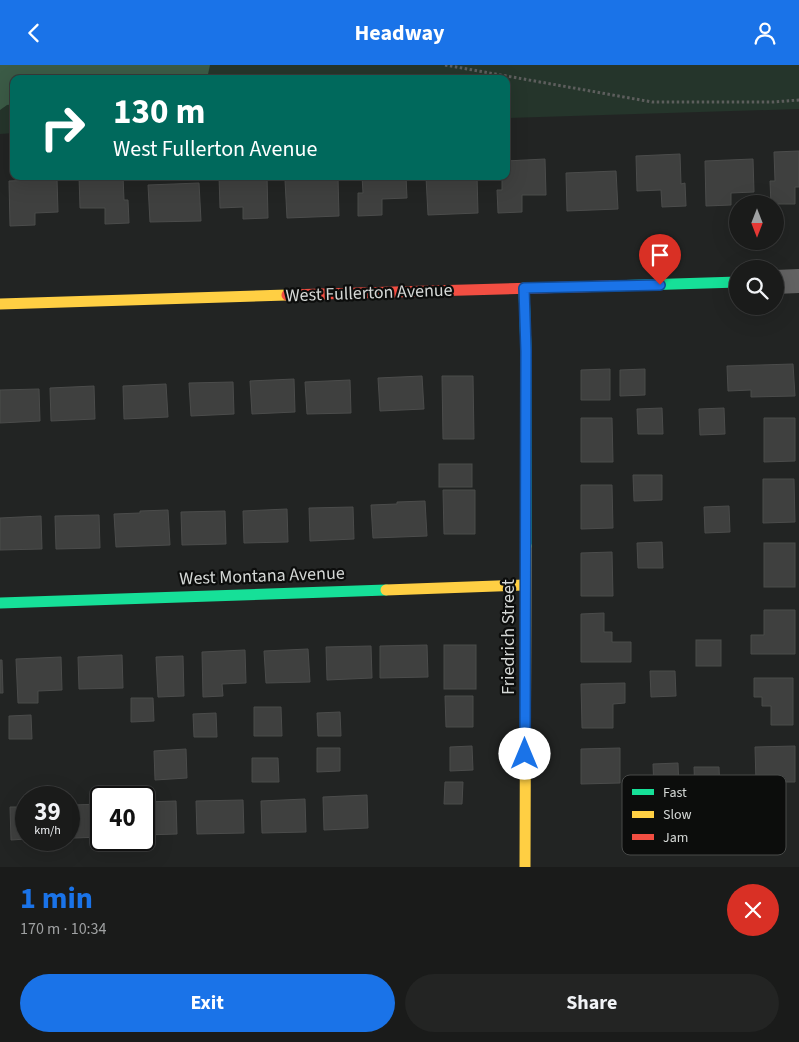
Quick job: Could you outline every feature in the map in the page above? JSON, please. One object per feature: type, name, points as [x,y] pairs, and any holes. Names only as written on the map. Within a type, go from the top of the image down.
[{"type":"street","points":[[784,281],[799,281]]},
{"type":"street","name":"West Fullerton Avenue","points":[[0,304],[729,283]]},
{"type":"street","name":"Friedrich Street","points":[[524,288],[526,351],[525,867]]},
{"type":"street","name":"West Montana Avenue","points":[[0,603],[525,585]]},
{"type":"path","points":[[445,65],[501,75]]},
{"type":"path","points":[[510,77],[652,102],[773,102],[799,100]]},
{"type":"shaded area","points":[[0,65],[799,65],[799,109],[510,118],[510,75],[10,75],[10,133],[0,134]]},
{"type":"shaded area","points":[[0,65],[210,65],[208,75],[10,75],[10,105],[0,110]]},
{"type":"building","points":[[799,151],[799,187],[795,187],[795,204],[784,204],[784,195],[771,195],[770,181],[775,181],[774,152]]},
{"type":"building","points":[[680,154],[681,184],[685,183],[686,206],[662,207],[661,190],[637,191],[636,156]]},
{"type":"building","points":[[545,159],[546,195],[522,195],[522,212],[498,213],[497,190],[502,190],[502,180],[510,180],[510,161]]},
{"type":"building","points":[[753,159],[754,192],[731,193],[729,195],[729,205],[706,206],[705,161]]},
{"type":"building","points":[[616,171],[618,209],[567,211],[566,173]]},
{"type":"building","points":[[57,180],[58,212],[35,213],[35,225],[10,226],[9,181]]},
{"type":"building","points":[[79,180],[123,180],[124,200],[128,200],[129,223],[105,224],[105,208],[80,208]]},
{"type":"building","points":[[219,180],[267,180],[268,218],[243,219],[243,207],[220,208]]},
{"type":"building","points":[[285,180],[338,180],[339,216],[287,218]]},
{"type":"building","points":[[362,180],[406,180],[407,198],[382,199],[382,215],[358,216],[358,193],[363,193]]},
{"type":"building","points":[[426,180],[477,180],[478,213],[428,215]]},
{"type":"building","points":[[199,183],[201,221],[150,222],[148,185]]},
{"type":"building","points":[[793,364],[795,396],[751,397],[751,390],[728,391],[727,366]]},
{"type":"building","points":[[610,369],[610,400],[581,400],[581,370]]},
{"type":"building","points":[[645,369],[645,395],[620,396],[620,370]]},
{"type":"building","points":[[422,376],[424,409],[380,411],[378,378]]},
{"type":"building","points":[[442,376],[473,376],[474,439],[443,439]]},
{"type":"building","points":[[294,379],[295,412],[252,414],[250,381]]},
{"type":"building","points":[[350,380],[351,413],[307,414],[305,382]]},
{"type":"building","points":[[233,382],[234,414],[191,416],[189,383]]},
{"type":"building","points":[[166,384],[168,417],[124,419],[123,386]]},
{"type":"building","points":[[94,386],[95,419],[51,421],[50,388]]},
{"type":"building","points":[[39,389],[40,421],[0,423],[0,390]]},
{"type":"building","points":[[662,408],[663,434],[638,434],[637,409]]},
{"type":"building","points":[[724,408],[725,434],[700,435],[699,409]]},
{"type":"building","points":[[581,418],[612,418],[613,462],[581,462]]},
{"type":"building","points":[[764,418],[795,418],[795,461],[764,462]]},
{"type":"building","points":[[439,464],[472,464],[472,487],[439,487]]},
{"type":"building","points":[[633,475],[662,475],[662,500],[634,501]]},
{"type":"building","points":[[763,479],[794,479],[795,522],[763,523]]},
{"type":"building","points":[[581,485],[612,485],[613,528],[581,529]]},
{"type":"building","points":[[443,490],[475,490],[475,534],[444,534]]},
{"type":"building","points":[[425,501],[427,536],[373,538],[371,505]]},
{"type":"building","points":[[729,506],[730,532],[705,533],[704,507]]},
{"type":"building","points":[[353,507],[354,539],[310,541],[309,508]]},
{"type":"building","points":[[287,509],[288,542],[244,543],[243,511]]},
{"type":"building","points":[[168,510],[170,545],[116,547],[114,514]]},
{"type":"building","points":[[225,511],[226,544],[182,545],[181,512]]},
{"type":"building","points":[[99,515],[100,548],[56,549],[55,516]]},
{"type":"building","points":[[41,516],[42,549],[0,550],[0,518]]},
{"type":"building","points":[[662,542],[663,568],[638,568],[637,543]]},
{"type":"building","points":[[764,543],[795,543],[795,587],[764,587]]},
{"type":"building","points":[[612,552],[613,596],[581,596],[581,553]]},
{"type":"building","points":[[764,610],[795,610],[795,654],[751,654],[751,635],[764,635]]},
{"type":"building","points":[[604,613],[604,632],[612,632],[612,642],[631,642],[631,662],[581,662],[581,614]]},
{"type":"building","points":[[696,640],[721,640],[721,666],[696,666]]},
{"type":"building","points":[[427,645],[428,677],[380,678],[380,646]]},
{"type":"building","points":[[444,645],[476,645],[476,689],[444,689]]},
{"type":"building","points":[[371,646],[372,678],[327,680],[326,647]]},
{"type":"building","points":[[308,649],[310,682],[266,683],[264,651]]},
{"type":"building","points":[[245,650],[246,683],[222,684],[223,696],[203,697],[202,652]]},
{"type":"building","points":[[122,655],[123,688],[79,689],[78,657]]},
{"type":"building","points":[[183,656],[184,696],[158,697],[156,657]]},
{"type":"building","points":[[61,657],[62,690],[38,691],[38,703],[18,703],[16,659]]},
{"type":"building","points":[[0,660],[2,660],[3,693],[0,693]]},
{"type":"building","points":[[650,671],[675,671],[676,696],[651,697]]},
{"type":"building","points":[[754,678],[793,678],[793,725],[771,725],[771,706],[762,706],[762,697],[754,697]]},
{"type":"building","points":[[625,683],[625,703],[613,704],[613,728],[582,728],[581,684]]},
{"type":"building","points":[[445,696],[473,696],[473,727],[446,727]]},
{"type":"building","points":[[131,698],[153,698],[154,721],[131,722]]},
{"type":"building","points":[[254,707],[281,707],[282,736],[254,736]]},
{"type":"building","points":[[340,712],[341,736],[318,736],[317,713]]},
{"type":"building","points":[[216,713],[217,737],[194,737],[193,714]]},
{"type":"building","points":[[31,715],[32,739],[9,739],[9,716]]},
{"type":"building","points":[[472,746],[473,770],[450,771],[450,747]]},
{"type":"building","points":[[795,746],[795,782],[786,782],[786,775],[756,775],[755,747]]},
{"type":"building","points":[[317,748],[340,748],[340,771],[317,772]]},
{"type":"building","points":[[620,748],[620,783],[581,784],[581,749]]},
{"type":"building","points":[[186,749],[187,778],[155,780],[154,751]]},
{"type":"building","points":[[252,758],[278,758],[279,782],[252,782]]},
{"type":"building","points":[[678,763],[678,775],[653,775],[653,764]]},
{"type":"building","points":[[694,767],[719,767],[719,775],[694,775]]},
{"type":"building","points":[[445,782],[463,782],[462,804],[444,804]]},
{"type":"building","points":[[367,795],[368,828],[324,830],[323,797]]},
{"type":"building","points":[[305,799],[306,832],[262,833],[261,801]]},
{"type":"building","points":[[243,800],[244,833],[197,834],[196,801]]},
{"type":"building","points":[[176,801],[177,834],[155,835],[155,802]]},
{"type":"building","points":[[90,804],[90,837],[80,838],[80,805]]},
{"type":"building","points":[[10,807],[15,807],[15,840],[11,840]]},
{"type":"traffic: fast","points":[[610,286],[729,282]]},
{"type":"traffic: fast","points":[[524,288],[526,351],[526,546]]},
{"type":"traffic: fast","points":[[0,603],[386,590]]},
{"type":"traffic: slow","points":[[0,304],[287,295]]},
{"type":"traffic: slow","points":[[525,867],[526,546]]},
{"type":"traffic: slow","points":[[386,590],[525,585]]},
{"type":"traffic: jam","points":[[287,295],[610,286]]},
{"type":"route","points":[[525,754],[526,351],[524,288],[660,285]]}]
